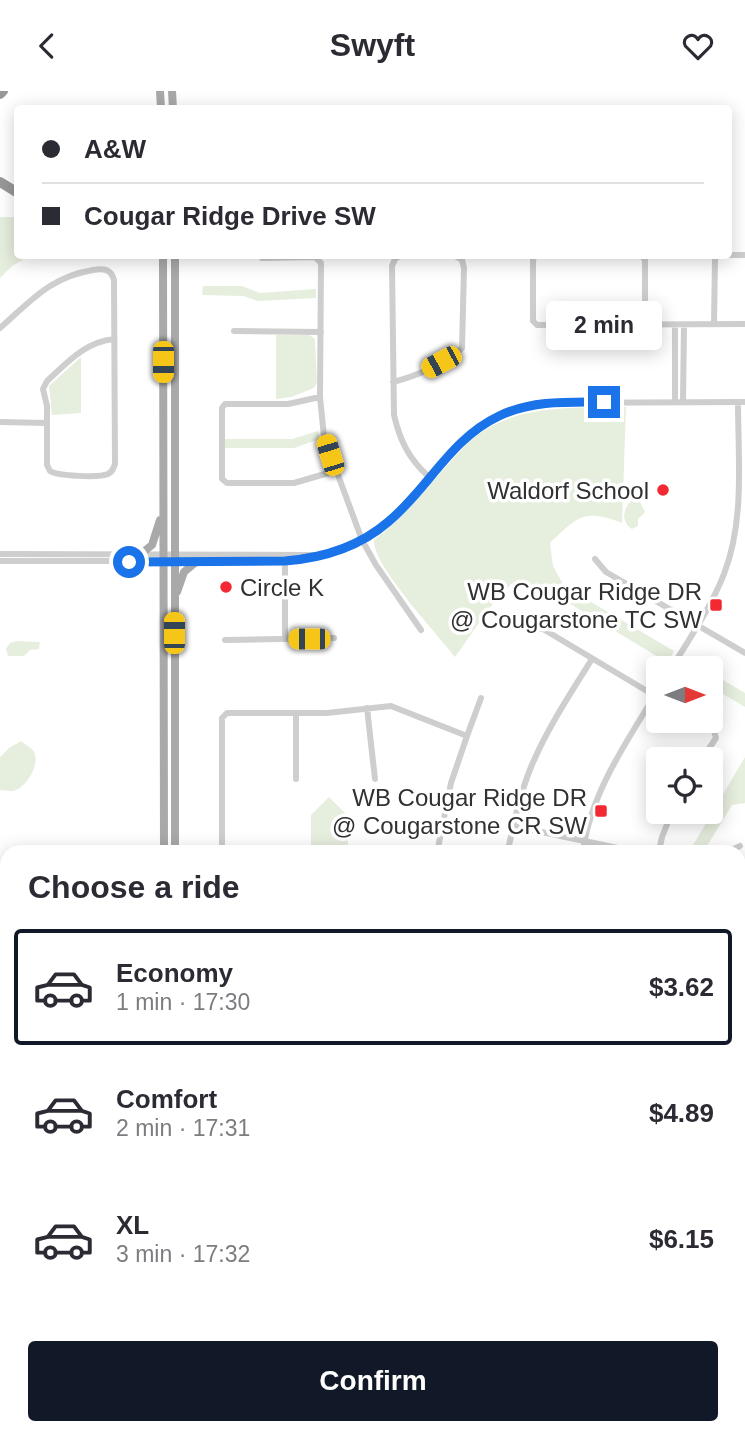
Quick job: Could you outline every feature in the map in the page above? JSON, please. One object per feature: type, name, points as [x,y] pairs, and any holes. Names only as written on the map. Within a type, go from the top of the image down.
[{"type":"main road","points":[[163,259],[164,845]]},
{"type":"main road","points":[[175,259],[176,845]]},
{"type":"main road","points":[[142,553],[154,542],[163,504]]},
{"type":"main road","points":[[174,602],[184,572],[196,562]]},
{"type":"street","points":[[318,259],[320,261],[320,397],[323,430],[335,471],[362,540],[421,630]]},
{"type":"street","points":[[395,259],[392,266],[394,415],[410,459],[429,477]]},
{"type":"street","points":[[393,382],[424,371],[462,348],[464,268],[460,259]]},
{"type":"street","points":[[533,259],[533,321],[537,325],[745,324]]},
{"type":"street","points":[[644,259],[645,325]]},
{"type":"street","points":[[714,324],[715,259]]},
{"type":"street","points":[[0,328],[33,296],[53,283],[83,272],[105,269],[112,274],[114,280],[115,464],[112,471],[104,475],[54,474],[47,465],[47,423],[43,389],[47,381],[79,351],[114,339]]},
{"type":"street","points":[[675,325],[675,402]]},
{"type":"street","points":[[683,402],[684,325]]},
{"type":"street","points":[[234,331],[321,332]]},
{"type":"street","points":[[320,397],[288,404],[225,404],[222,408],[222,479],[227,483],[294,483],[335,471]]},
{"type":"street","points":[[0,554],[104,562],[163,558],[308,559],[344,550],[388,523],[466,436],[481,425],[514,409],[555,402],[741,402],[742,473],[737,524],[730,554],[724,574],[679,656]]},
{"type":"street","points":[[0,422],[47,423]]},
{"type":"street","points":[[0,561],[142,553],[163,558]]},
{"type":"street","points":[[104,554],[104,562]]},
{"type":"street","points":[[174,558],[196,562],[244,557]]},
{"type":"street","points":[[285,558],[285,639]]},
{"type":"street","points":[[595,559],[606,572],[745,653]]},
{"type":"street","points":[[528,627],[543,629],[646,688]]},
{"type":"street","points":[[225,640],[334,639]]},
{"type":"street","points":[[509,845],[523,790],[539,750],[592,659]]},
{"type":"street","points":[[439,845],[451,783],[481,698]]},
{"type":"street","points":[[222,845],[222,718],[227,713],[336,713],[380,706],[399,708],[467,736]]},
{"type":"street","points":[[367,708],[375,779]]},
{"type":"street","points":[[296,713],[296,779]]},
{"type":"street","points":[[584,843],[606,780],[646,713]]},
{"type":"street","points":[[660,845],[667,824]]},
{"type":"street","points":[[513,826],[596,845]]},
{"type":"green space","points":[[0,217],[14,217],[14,259],[24,259],[0,278]]},
{"type":"green space","points":[[203,286],[242,286],[260,293],[316,289],[316,298],[258,301],[243,296],[202,295]]},
{"type":"green space","points":[[276,335],[309,335],[315,339],[317,383],[314,388],[291,397],[276,399]]},
{"type":"green space","points":[[81,357],[81,413],[52,415],[49,386]]},
{"type":"green space","points":[[583,407],[626,407],[622,523],[599,516],[575,521],[550,543],[553,566],[564,586],[674,651],[672,656],[656,656],[544,588],[511,584],[491,606],[455,657],[394,582],[383,566],[374,540],[410,508],[463,448],[480,433],[518,416]]},
{"type":"green space","points":[[318,431],[320,439],[294,448],[225,448],[225,439],[292,439]]},
{"type":"green space","points":[[634,499],[639,500],[645,512],[638,519],[638,526],[632,529],[628,526],[624,514]]},
{"type":"green space","points":[[40,642],[39,649],[30,650],[24,656],[8,656],[6,649],[10,643]]},
{"type":"green space","points":[[723,680],[745,693],[745,707],[723,694]]},
{"type":"green space","points":[[21,741],[34,752],[32,774],[25,784],[16,790],[0,790],[0,757]]},
{"type":"green space","points":[[745,757],[745,803],[732,805],[723,820],[723,794]]},
{"type":"green space","points":[[329,797],[348,816],[348,845],[311,845],[311,815]]},
{"type":"green space","points":[[706,824],[720,824],[708,845],[693,845]]},
{"type":"place","name":"Waldorf School","points":[[663,490]]},
{"type":"place","name":"Circle K","points":[[226,587]]},
{"type":"place","name":"WB Cougar Ridge DR @ Cougarstone TC SW","points":[[716,605]]},
{"type":"place","name":"WB Cougar Ridge DR @ Cougarstone CR SW","points":[[601,811]]},
{"type":"route","points":[[129,562],[285,561],[308,559],[344,550],[388,523],[466,436],[481,425],[514,409],[540,404],[604,402]]}]
